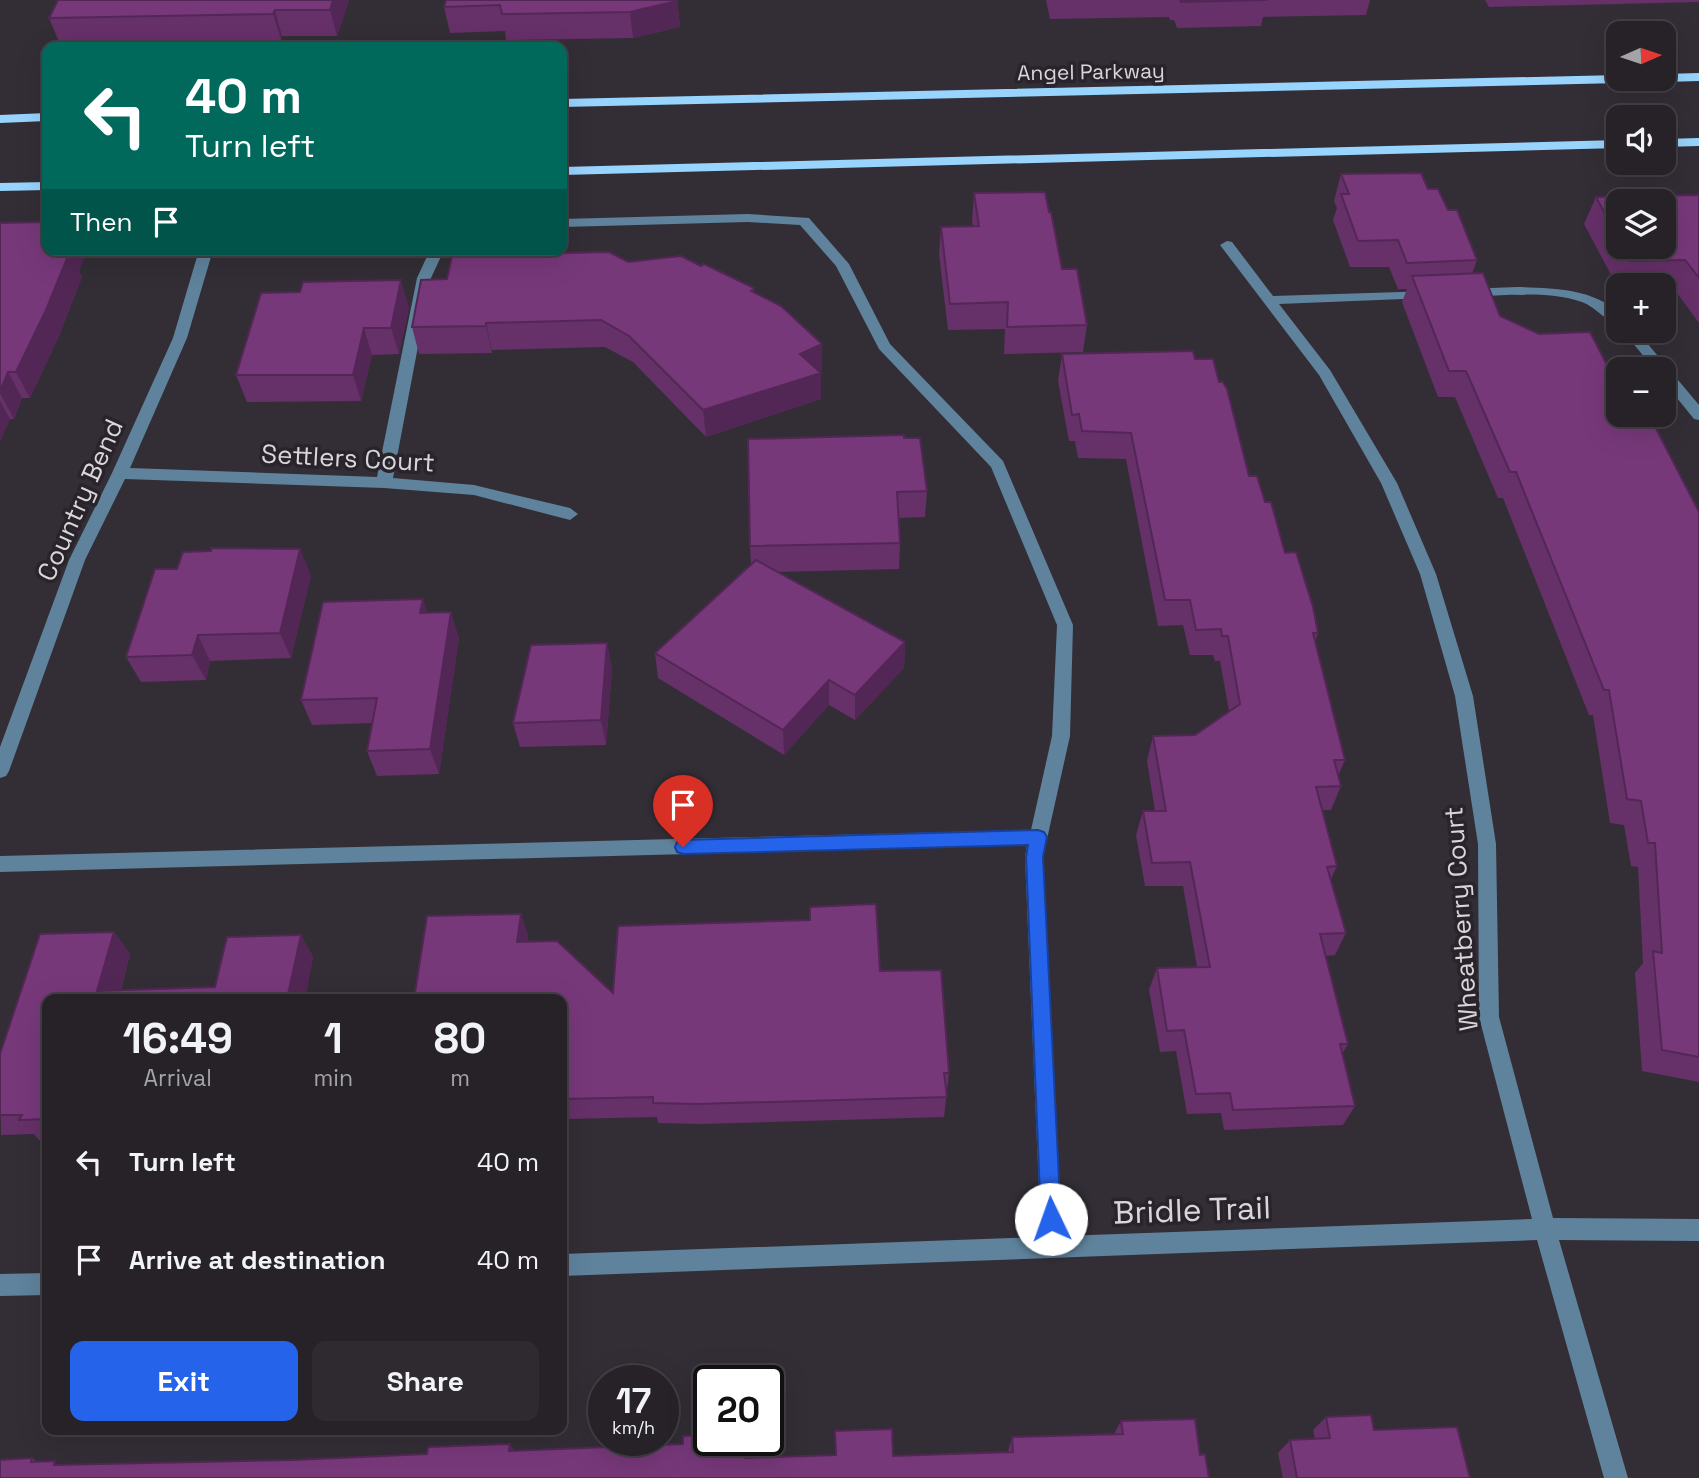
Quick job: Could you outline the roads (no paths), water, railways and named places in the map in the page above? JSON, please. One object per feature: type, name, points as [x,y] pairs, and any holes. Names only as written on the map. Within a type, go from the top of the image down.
[{"type":"main road","points":[[1676,78],[1699,77]]},
{"type":"main road","name":"Angel Parkway","points":[[567,103],[1606,79]]},
{"type":"main road","points":[[0,119],[42,117]]},
{"type":"main road","points":[[1676,143],[1699,142]]},
{"type":"main road","points":[[567,171],[1606,144]]},
{"type":"main road","points":[[0,187],[42,186]]},
{"type":"street","points":[[567,223],[748,218],[804,221],[842,264],[884,346],[998,465],[1065,625],[1061,736],[1034,857],[1052,1247]]},
{"type":"street","name":"Wheatberry Court","points":[[1227,245],[1325,373],[1389,482],[1428,574],[1464,696],[1487,844],[1489,1017],[1545,1229],[1616,1478]]},
{"type":"street","name":"Country Bend","points":[[0,771],[77,560],[120,473],[180,338],[204,256]]},
{"type":"street","points":[[384,483],[424,278],[434,256]]},
{"type":"street","points":[[1270,300],[1508,292],[1570,295],[1606,310]]},
{"type":"street","points":[[1640,343],[1651,357]]},
{"type":"street","points":[[1676,387],[1699,415]]},
{"type":"street","name":"Settlers Court","points":[[120,473],[384,483],[474,490],[570,514]]},
{"type":"street","points":[[0,864],[1038,837]]},
{"type":"street","name":"Bridle Trail","points":[[567,1265],[1545,1229],[1699,1230]]},
{"type":"street","points":[[0,1285],[42,1283]]}]
